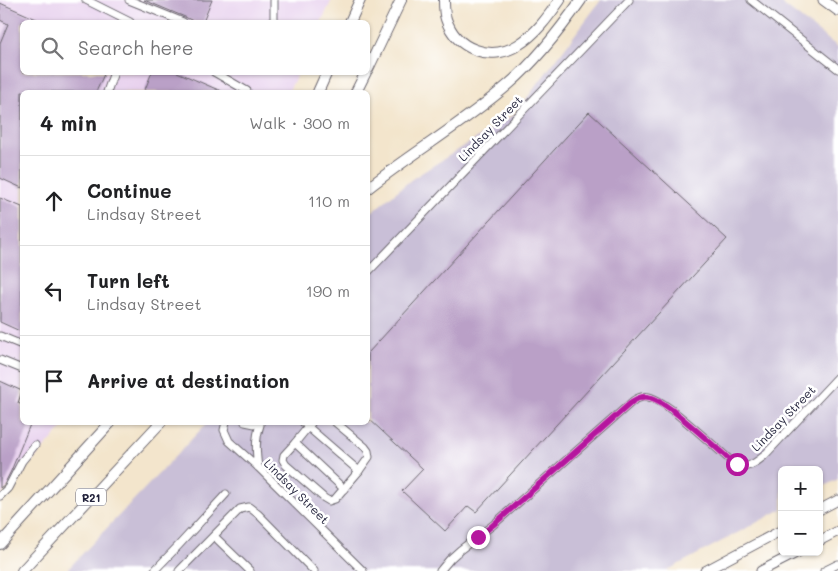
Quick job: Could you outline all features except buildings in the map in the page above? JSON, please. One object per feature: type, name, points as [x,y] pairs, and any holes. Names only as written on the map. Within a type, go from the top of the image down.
[{"type":"highway","points":[[351,20],[360,0]]},
{"type":"highway","points":[[370,65],[401,0]]},
{"type":"highway","points":[[444,0],[446,21],[456,36],[470,48],[488,53],[508,50],[523,42],[540,27],[559,0]]},
{"type":"highway","points":[[370,187],[478,109],[509,84],[565,23],[580,0]]},
{"type":"highway","points":[[319,90],[326,75]]},
{"type":"highway","points":[[357,90],[364,75]]},
{"type":"highway","name":"R21","points":[[0,544],[108,425]]},
{"type":"highway","name":"R21","points":[[22,571],[158,425]]},
{"type":"main road","points":[[823,0],[838,10]]},
{"type":"main road","points":[[823,508],[838,500]]},
{"type":"main road","points":[[823,539],[838,531]]},
{"type":"main road","points":[[705,571],[778,532]]},
{"type":"main road","points":[[761,571],[790,556]]},
{"type":"street","points":[[86,0],[126,20]]},
{"type":"street","points":[[129,0],[177,20]]},
{"type":"street","points":[[274,0],[274,20]]},
{"type":"street","name":"Lindsay Street","points":[[370,270],[629,0]]},
{"type":"street","points":[[751,0],[838,69]]},
{"type":"street","points":[[108,90],[113,75]]},
{"type":"street","points":[[219,75],[245,90]]},
{"type":"street","points":[[0,336],[20,344]]},
{"type":"street","points":[[0,360],[20,368]]},
{"type":"street","name":"Lindsay Street","points":[[440,571],[460,550],[493,525],[639,397],[645,396],[662,403],[685,420],[730,460],[737,464],[750,466],[764,456],[838,377]]},
{"type":"street","name":"Lindsay Street","points":[[226,425],[224,430],[229,441],[258,467],[363,571]]},
{"type":"street","points":[[258,467],[257,433],[261,425]]},
{"type":"street","points":[[307,425],[284,455],[283,460],[286,465],[329,502],[335,500],[368,457],[368,451],[365,447],[338,425]]},
{"type":"street","points":[[309,425],[359,471]]},
{"type":"street","points":[[295,443],[344,489]]},
{"type":"street","points":[[0,496],[8,488],[22,461],[36,445]]},
{"type":"street","points":[[154,571],[226,494]]},
{"type":"street","points":[[184,569],[240,509],[249,507],[314,571]]},
{"type":"street","points":[[214,536],[250,571]]},
{"type":"street","points":[[824,571],[838,564]]},
{"type":"shaded area","points":[[0,0],[332,0],[322,20],[20,20],[20,75],[297,75],[289,90],[20,90],[20,425],[65,425],[0,496]]},
{"type":"shaded area","points":[[601,0],[777,0],[838,47],[838,479],[823,487],[823,466],[778,466],[778,511],[666,571],[66,571],[205,425],[370,425],[370,213],[412,179],[515,114]]},
{"type":"route","points":[[478,537],[639,397],[645,396],[662,403],[737,464]]}]
